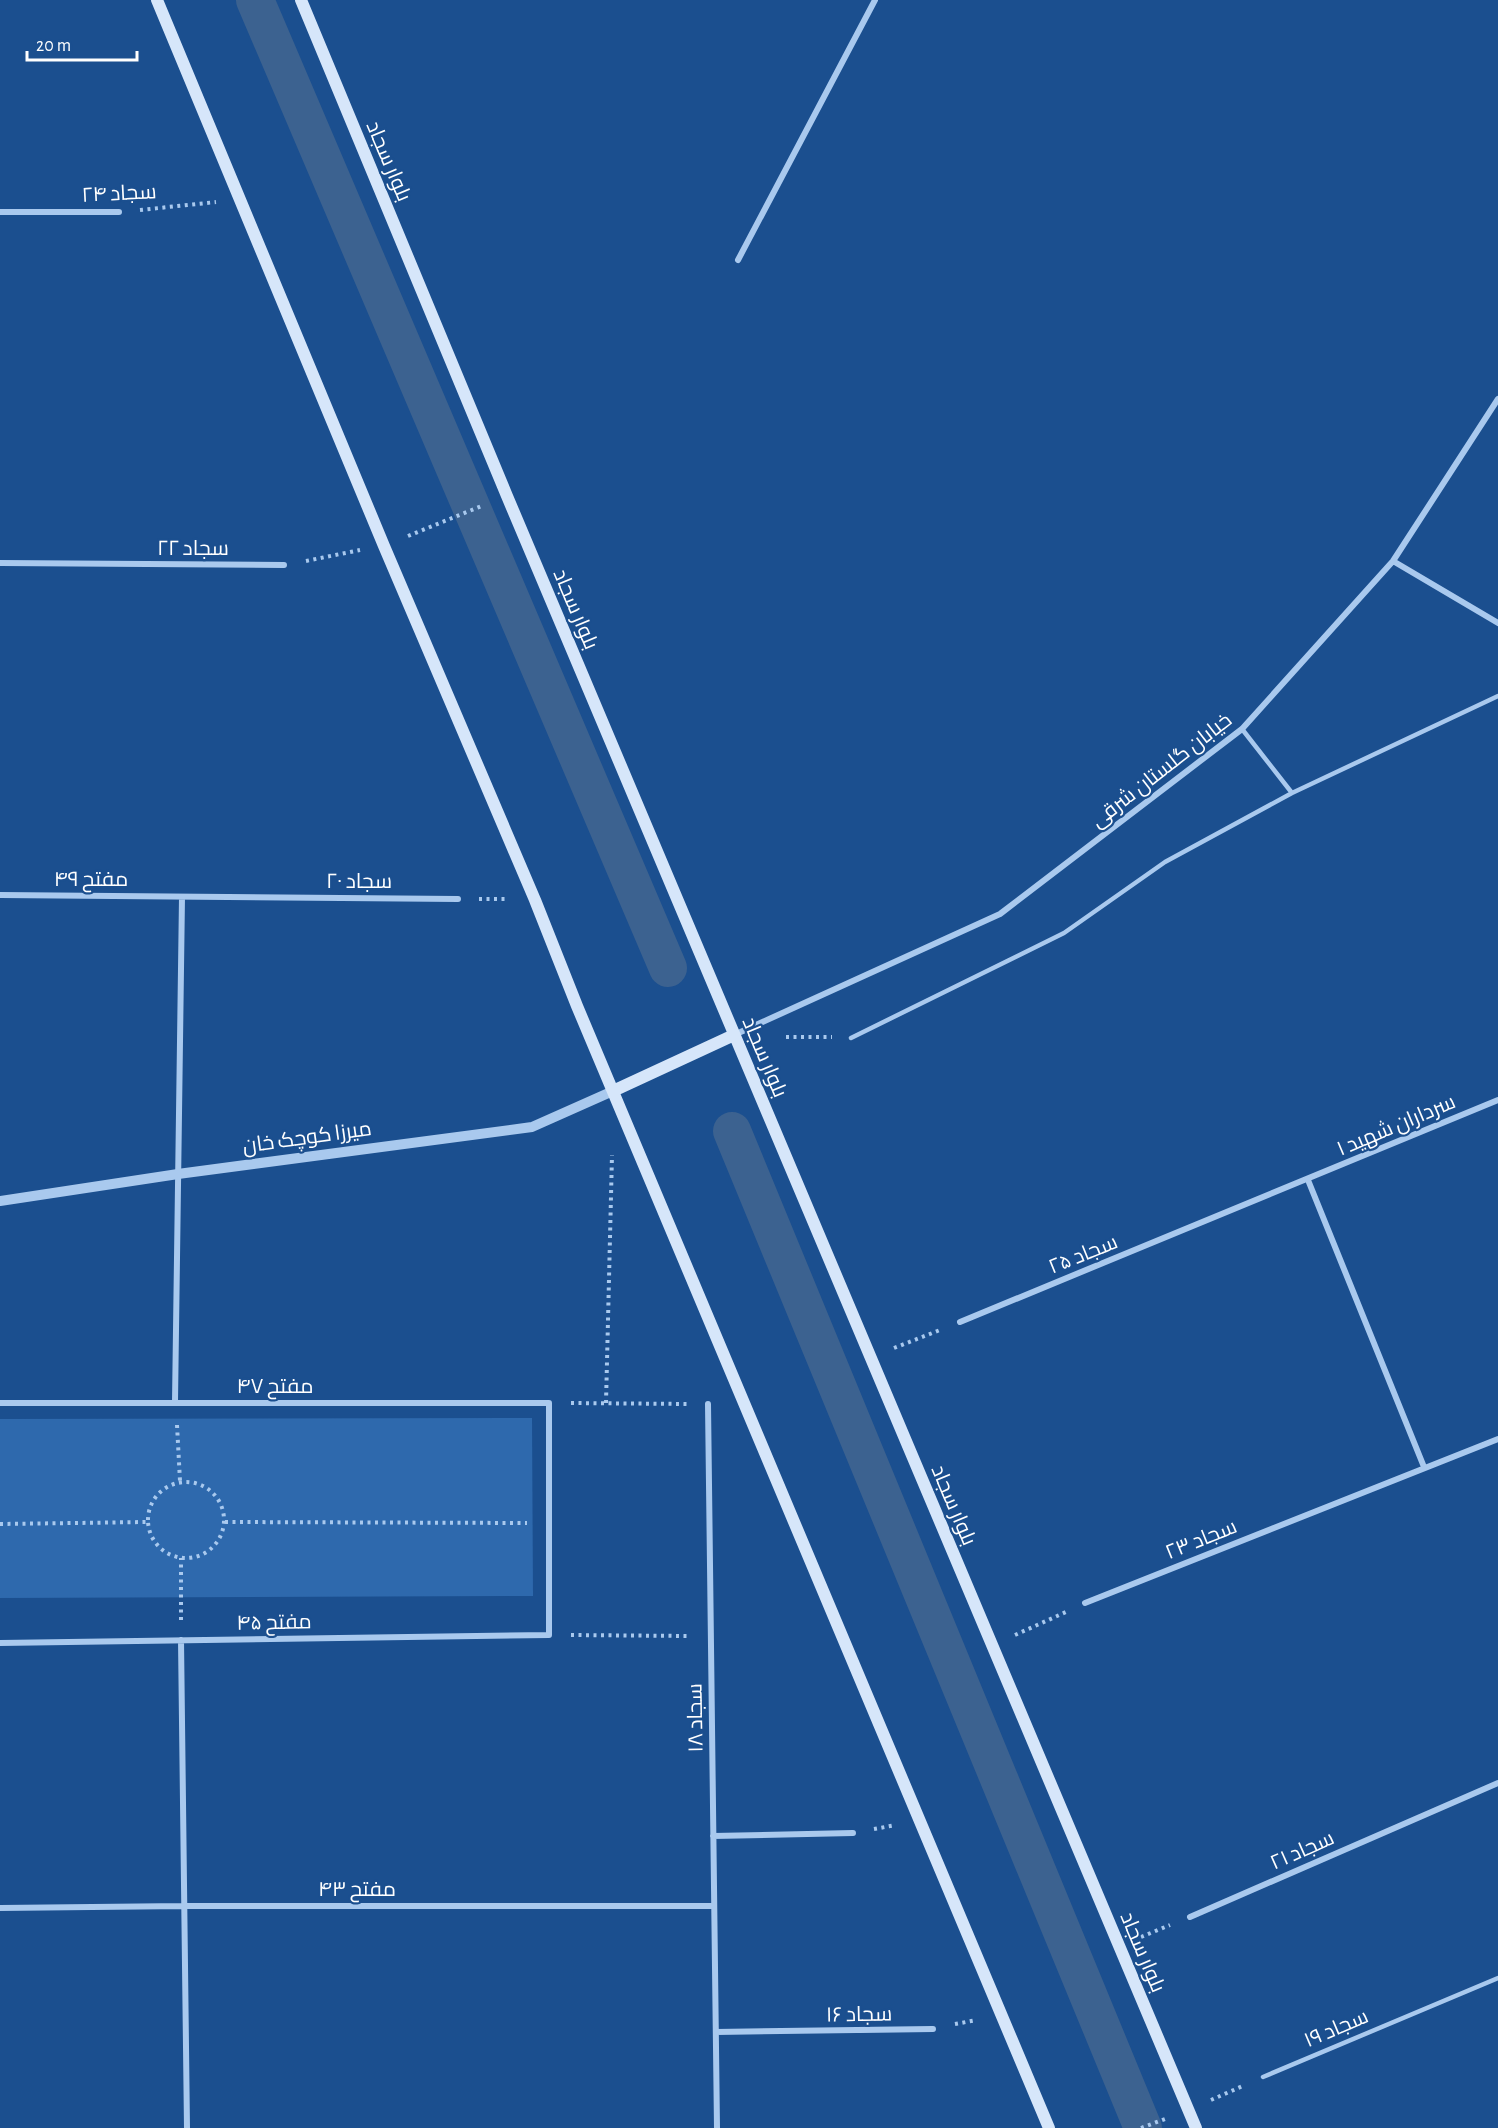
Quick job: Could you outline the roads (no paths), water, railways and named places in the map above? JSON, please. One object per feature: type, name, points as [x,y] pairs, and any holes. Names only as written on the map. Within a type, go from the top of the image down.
[{"type":"main road","points":[[158,0],[384,546],[535,900],[1049,2128]]},
{"type":"main road","name":"بلوار سجاد","points":[[301,0],[507,496],[1196,2128]]},
{"type":"main road","points":[[613,1091],[734,1035]]},
{"type":"street","points":[[738,260],[875,0]]},
{"type":"street","name":"سجاد ۲۴","points":[[0,212],[119,212]]},
{"type":"street","name":"خیابان گلستان شرقی","points":[[734,1035],[1000,914],[1242,729],[1393,561],[1498,399]]},
{"type":"street","points":[[1393,561],[1498,622]]},
{"type":"street","name":"سجاد ۲۲","points":[[0,563],[284,565]]},
{"type":"street","name":"مفتح ۴۹","points":[[0,895],[182,897]]},
{"type":"street","points":[[175,1402],[182,897]]},
{"type":"street","name":"سجاد ۲۰","points":[[182,897],[458,898]]},
{"type":"street","name":"میرزا کوچک خان","points":[[0,1201],[178,1174],[532,1127],[613,1091]]},
{"type":"street","name":"سرداران شهید ۱","points":[[1308,1180],[1498,1100]]},
{"type":"street","points":[[1308,1180],[1424,1467]]},
{"type":"street","name":"سجاد ۲۵","points":[[960,1322],[1308,1180]]},
{"type":"street","name":"مفتح ۴۷","points":[[0,1403],[549,1403],[549,1635]]},
{"type":"street","name":"سجاد ۱۸","points":[[708,1404],[717,2128]]},
{"type":"street","name":"سجاد ۲۳","points":[[1085,1603],[1498,1438]]},
{"type":"street","name":"مفتح ۴۵","points":[[0,1643],[549,1635]]},
{"type":"street","points":[[181,1640],[186,2128]]},
{"type":"street","name":"سجاد ۲۱","points":[[1190,1917],[1498,1783]]},
{"type":"street","points":[[713,1836],[853,1833]]},
{"type":"street","name":"مفتح ۴۳","points":[[0,1908],[714,1906]]},
{"type":"street","name":"سجاد ۱۶","points":[[716,2032],[933,2029]]},
{"type":"lane","points":[[851,1038],[1064,933],[1164,862],[1292,793],[1498,696]]},
{"type":"lane","points":[[1242,729],[1292,793]]},
{"type":"lane","name":"سجاد ۱۹","points":[[1263,2077],[1498,1978]]},
{"type":"waterway","points":[[255,0],[668,968]]},
{"type":"waterway","points":[[732,1131],[1143,2128]]}]
